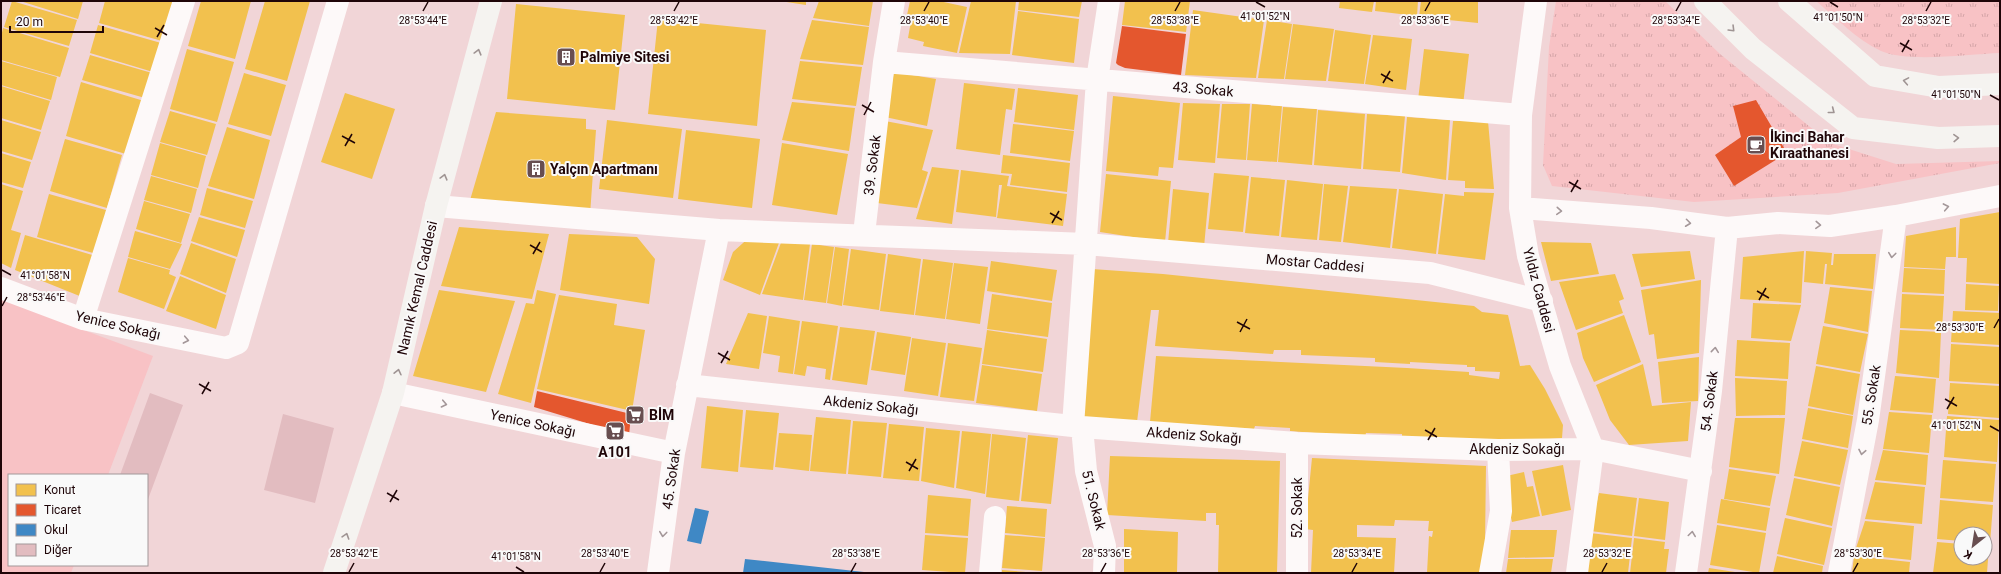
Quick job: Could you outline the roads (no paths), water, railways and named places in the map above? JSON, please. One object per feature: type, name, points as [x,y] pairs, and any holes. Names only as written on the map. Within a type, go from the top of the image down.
[{"type":"main road","name":"Namık Kemal Caddesi","points":[[334,573],[393,392],[436,206],[491,1]]},
{"type":"main road","points":[[1705,1],[1753,49],[1853,128],[1938,138],[2000,136]]},
{"type":"main road","points":[[1789,1],[1875,76],[1940,87],[2000,84]]},
{"type":"street","points":[[83,319],[184,1]]},
{"type":"street","name":"Yenice Sokağı","points":[[1,288],[83,319],[226,348],[238,343],[338,1]]},
{"type":"street","name":"39. Sokak","points":[[864,234],[884,62],[894,1]]},
{"type":"street","name":"51. Sokak","points":[[1104,573],[1105,546],[1086,471],[1078,427],[1086,244],[1097,80],[1109,1]]},
{"type":"street","name":"Yıldız Caddesi","points":[[1536,1],[1521,115],[1520,208],[1528,256],[1560,366],[1592,448],[1577,573]]},
{"type":"street","name":"43. Sokak","points":[[884,62],[1521,115]]},
{"type":"street","points":[[1520,208],[1651,218],[1727,228],[1778,224],[1830,226],[1896,216],[2000,196]]},
{"type":"street","name":"Mostar Caddesi","points":[[436,206],[719,230],[864,234],[1086,244],[1430,273],[1542,301]]},
{"type":"street","name":"55. Sokak","points":[[1839,573],[1868,420],[1896,216]]},
{"type":"street","name":"54. Sokak","points":[[1686,573],[1701,470],[1727,228]]},
{"type":"street","name":"45. Sokak","points":[[658,573],[674,453],[719,230]]},
{"type":"street","name":"Akdeniz Sokağı","points":[[687,385],[1078,427],[1297,442],[1498,450],[1592,448],[1701,470]]},
{"type":"street","name":"Yenice Sokağı","points":[[393,392],[674,453]]},
{"type":"street","name":"52. Sokak","points":[[1297,442],[1297,573]]},
{"type":"street","points":[[1490,573],[1500,511],[1498,450]]},
{"type":"street","points":[[990,573],[995,517]]},
{"type":"place","name":"Palmiye Sitesi","points":[[566,57]]},
{"type":"place","name":"İkinci Bahar Kıraathanesi","points":[[1756,145]]},
{"type":"place","name":"Yalçın Apartmanı","points":[[536,169]]},
{"type":"place","name":"BİM","points":[[635,415]]},
{"type":"place","name":"A101","points":[[615,431]]}]
